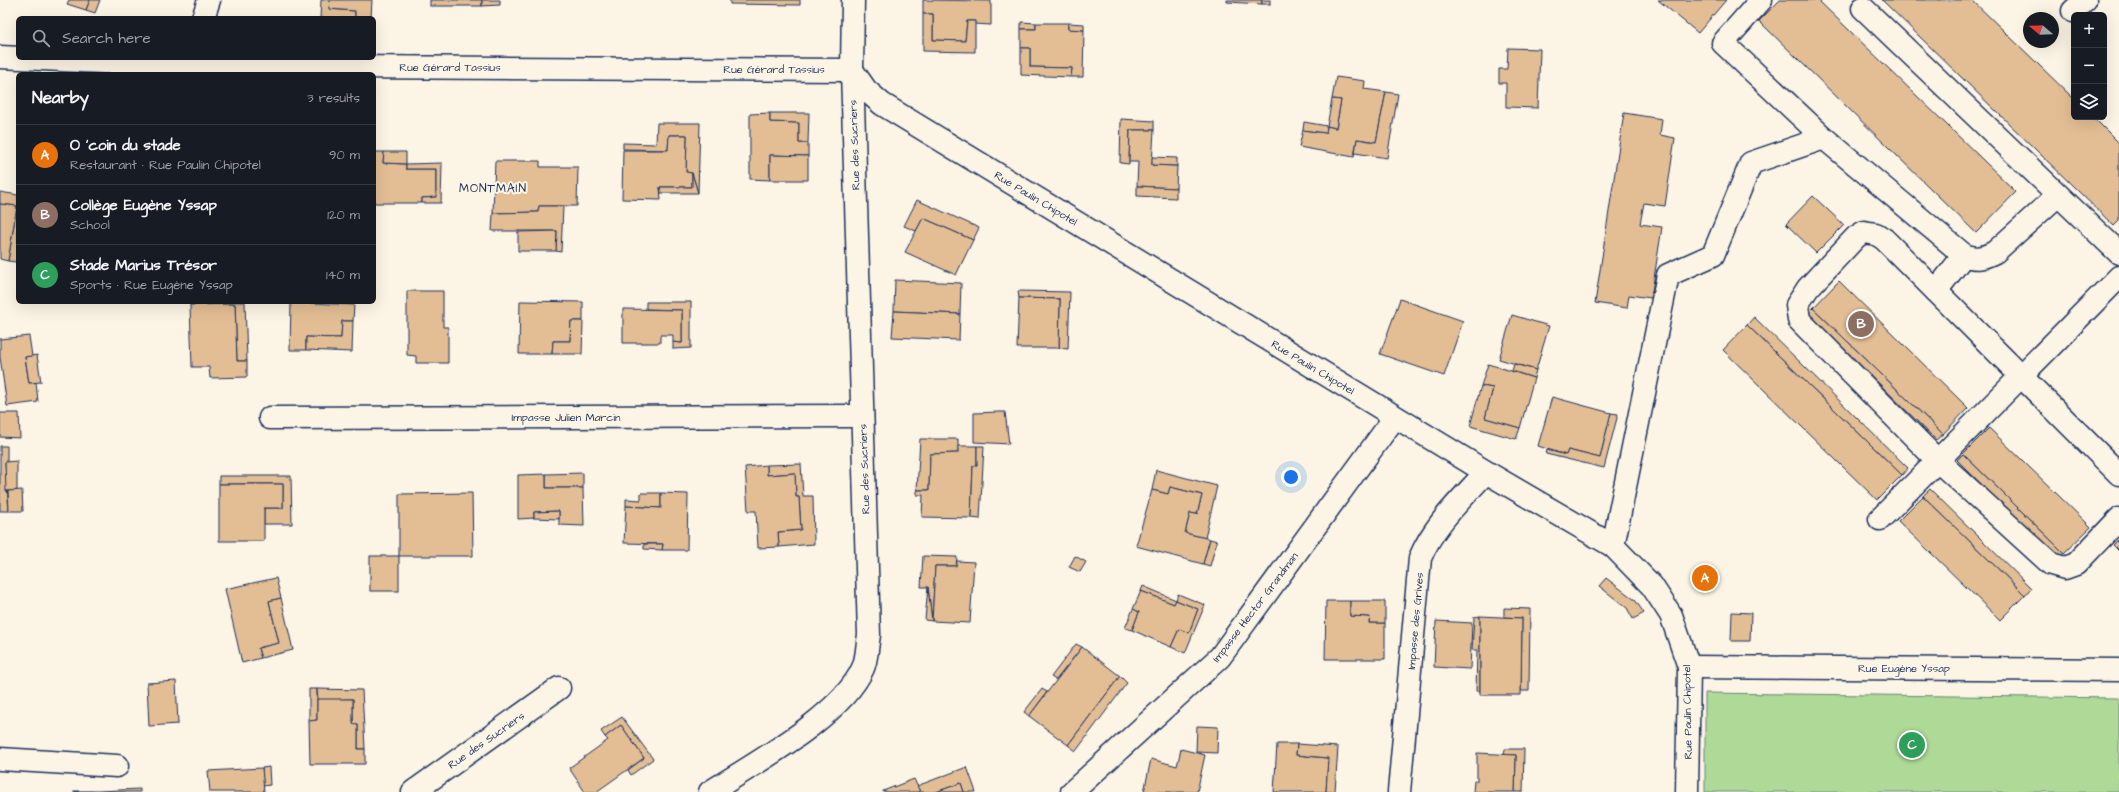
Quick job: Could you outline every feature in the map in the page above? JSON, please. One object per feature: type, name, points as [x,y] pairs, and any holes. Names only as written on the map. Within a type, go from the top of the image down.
[{"type":"street","points":[[204,16],[210,0]]},
{"type":"street","points":[[852,70],[853,0]]},
{"type":"street","points":[[1761,0],[1723,43],[1824,138],[1964,254],[1974,259],[1983,258],[1995,252],[2058,195]]},
{"type":"street","points":[[1863,8],[2119,253]]},
{"type":"street","name":"Rue Gérard Tassius","points":[[0,57],[16,57]]},
{"type":"street","name":"Rue Gérard Tassius","points":[[113,60],[852,70]]},
{"type":"street","name":"Rue des Sucriers","points":[[710,792],[814,723],[846,695],[863,668],[869,635],[852,70]]},
{"type":"street","name":"Rue Paulin Chipotel","points":[[852,70],[866,90],[882,104],[1395,417],[1613,546],[1652,586],[1671,615],[1689,666],[1687,792]]},
{"type":"street","points":[[1613,546],[1668,275],[1713,255],[1751,163],[1824,138]]},
{"type":"street","points":[[2119,474],[1884,239],[1876,234],[1864,232],[1856,237],[1808,288],[1797,305],[1799,320],[1938,461],[2052,564],[2065,568],[2076,564],[2119,519]]},
{"type":"street","points":[[1936,291],[1964,254]]},
{"type":"street","points":[[1880,520],[2119,277]]},
{"type":"street","name":"Impasse Julien Marcin","points":[[270,418],[862,416]]},
{"type":"street","name":"Impasse Hector Grandman","points":[[1072,792],[1220,657],[1395,417]]},
{"type":"street","name":"Impasse des Grives","points":[[1399,792],[1420,558],[1428,540],[1440,523],[1486,472]]},
{"type":"street","name":"Rue Eugène Yssap","points":[[1689,666],[2119,670]]},
{"type":"street","name":"Rue des Sucriers","points":[[414,792],[559,688]]},
{"type":"street","points":[[0,759],[117,766]]},
{"type":"green space","points":[[1705,693],[2119,698],[2119,792],[1705,792]]},
{"type":"building","points":[[69,0],[90,0],[86,10],[67,4]]},
{"type":"building","points":[[90,0],[100,0],[95,13],[86,10]]},
{"type":"building","points":[[321,0],[330,0],[329,9],[355,11],[355,16],[320,16]]},
{"type":"building","points":[[330,0],[372,0],[371,16],[355,16],[355,11],[329,9]]},
{"type":"building","points":[[430,0],[482,0],[482,6],[430,6]]},
{"type":"building","points":[[482,0],[500,0],[500,5],[482,6]]},
{"type":"building","points":[[730,0],[800,0],[800,5],[730,4]]},
{"type":"building","points":[[923,0],[991,1],[991,25],[974,24],[975,21],[967,21],[965,41],[933,40],[933,14],[923,14]]},
{"type":"building","points":[[1227,0],[1262,0],[1262,4],[1227,2]]},
{"type":"building","points":[[1262,0],[1270,0],[1270,4],[1262,4]]},
{"type":"building","points":[[1658,0],[1726,0],[1698,33]]},
{"type":"building","points":[[1780,0],[1818,0],[2016,192],[1976,233],[1759,21]]},
{"type":"building","points":[[1882,0],[1972,0],[2071,96],[2071,120],[2096,120],[2119,143],[2119,221],[2114,226]]},
{"type":"building","points":[[923,14],[933,14],[933,40],[965,41],[967,21],[975,21],[975,52],[923,51]]},
{"type":"building","points":[[1021,22],[1036,23],[1036,29],[1021,29]]},
{"type":"building","points":[[1036,23],[1068,23],[1068,29],[1084,30],[1083,77],[1071,77],[1072,68],[1030,67],[1030,48],[1021,48],[1021,29],[1036,29]]},
{"type":"building","points":[[1068,23],[1084,24],[1084,30],[1068,29]]},
{"type":"building","points":[[1021,48],[1030,48],[1030,67],[1072,68],[1071,77],[1021,75]]},
{"type":"building","points":[[1508,48],[1540,49],[1538,108],[1506,107],[1506,83],[1499,83],[1499,69],[1507,69]]},
{"type":"building","points":[[1336,77],[1365,81],[1364,89],[1386,92],[1376,142],[1357,139],[1354,157],[1299,147],[1303,130],[1326,133],[1327,126],[1336,128],[1341,100],[1332,99]]},
{"type":"building","points":[[1386,92],[1398,94],[1387,158],[1355,153],[1357,139],[1376,142]]},
{"type":"building","points":[[1332,99],[1341,100],[1336,128],[1327,126]]},
{"type":"building","points":[[770,113],[770,122],[799,123],[799,143],[808,143],[808,156],[770,155],[770,180],[750,179],[750,114]]},
{"type":"building","points":[[770,113],[809,113],[808,143],[799,143],[799,123],[770,122]]},
{"type":"building","points":[[1624,113],[1662,119],[1660,135],[1675,138],[1665,206],[1644,203],[1640,224],[1662,227],[1651,298],[1629,295],[1627,308],[1595,303]]},
{"type":"building","points":[[1121,119],[1154,121],[1154,130],[1130,130],[1129,164],[1120,163]]},
{"type":"building","points":[[1304,122],[1327,126],[1326,133],[1303,130]]},
{"type":"building","points":[[657,123],[700,123],[698,193],[692,173],[686,172],[687,135],[669,135],[668,150],[623,149],[623,143],[656,144]]},
{"type":"building","points":[[1130,130],[1154,130],[1152,165],[1177,166],[1176,188],[1137,186],[1138,162],[1129,162]]},
{"type":"building","points":[[669,135],[687,135],[686,172],[692,173],[692,187],[660,187],[661,200],[622,199],[623,150],[668,150]]},
{"type":"building","points":[[376,152],[384,152],[383,163],[406,164],[406,169],[436,169],[436,197],[422,198],[422,203],[376,203]]},
{"type":"building","points":[[384,152],[406,152],[406,164],[383,163]]},
{"type":"building","points":[[770,155],[808,156],[808,180],[770,180]]},
{"type":"building","points":[[1152,157],[1177,158],[1177,166],[1152,165]]},
{"type":"building","points":[[495,161],[540,161],[540,167],[578,167],[577,206],[539,206],[538,212],[493,213]]},
{"type":"building","points":[[442,163],[441,203],[422,203],[422,198],[436,197],[436,169],[406,169],[406,164]]},
{"type":"building","points":[[692,173],[698,193],[661,193],[660,187],[692,187]]},
{"type":"building","points":[[1137,186],[1176,188],[1176,198],[1137,196]]},
{"type":"building","points":[[0,192],[16,195],[16,206],[0,204]]},
{"type":"building","points":[[1813,196],[1844,225],[1816,253],[1786,224]]},
{"type":"building","points":[[917,200],[979,228],[973,240],[923,218],[916,231],[904,226]]},
{"type":"building","points":[[0,204],[16,206],[8,261],[0,259]]},
{"type":"building","points":[[539,206],[563,206],[561,252],[556,251],[557,231],[492,231],[493,213],[538,212]]},
{"type":"building","points":[[16,212],[16,262],[8,261]]},
{"type":"building","points":[[923,218],[973,240],[956,275],[905,252]]},
{"type":"building","points":[[557,231],[556,251],[518,251],[518,232]]},
{"type":"building","points":[[895,280],[961,283],[960,314],[894,311]]},
{"type":"building","points":[[1839,281],[1968,408],[1943,434],[1813,308]]},
{"type":"building","points":[[407,291],[443,291],[443,327],[448,327],[448,363],[416,363],[416,356],[407,355]]},
{"type":"building","points":[[1018,291],[1070,292],[1068,349],[1059,348],[1060,299],[1019,298]]},
{"type":"building","points":[[1019,298],[1060,299],[1059,348],[1017,348]]},
{"type":"building","points":[[1400,299],[1463,321],[1444,376],[1380,354]]},
{"type":"building","points":[[520,301],[583,302],[583,321],[571,321],[570,341],[553,341],[552,354],[519,354]]},
{"type":"building","points":[[646,302],[691,302],[691,348],[673,349],[673,342],[682,343],[682,310],[646,309]]},
{"type":"building","points":[[190,304],[235,304],[190,305]]},
{"type":"building","points":[[235,304],[245,304],[247,361],[237,361]]},
{"type":"building","points":[[235,304],[237,361],[247,361],[247,377],[210,378],[209,367],[192,367],[190,305]]},
{"type":"building","points":[[291,304],[354,305],[353,321],[342,321],[341,338],[306,337],[306,350],[290,350]]},
{"type":"building","points":[[1813,308],[1943,434],[1936,440],[1808,313]]},
{"type":"building","points":[[623,309],[682,310],[682,343],[673,342],[673,335],[660,335],[660,343],[623,343]]},
{"type":"building","points":[[894,311],[960,314],[959,340],[892,337]]},
{"type":"building","points":[[1512,315],[1549,326],[1536,370],[1499,359]]},
{"type":"building","points":[[1754,317],[1908,468],[1902,475],[1747,325]]},
{"type":"building","points":[[342,321],[353,321],[352,352],[306,350],[306,337],[341,338]]},
{"type":"building","points":[[571,321],[583,321],[582,354],[552,354],[553,341],[570,341]]},
{"type":"building","points":[[1747,325],[1902,475],[1877,500],[1723,350]]},
{"type":"building","points":[[29,336],[32,356],[25,357],[29,383],[36,382],[38,402],[7,406],[0,357],[0,339]]},
{"type":"building","points":[[37,355],[41,382],[29,383],[25,357]]},
{"type":"building","points":[[1488,364],[1534,378],[1520,428],[1485,418],[1493,388],[1481,386]]},
{"type":"building","points":[[1514,364],[1536,370],[1534,378],[1512,371]]},
{"type":"building","points":[[1481,386],[1493,388],[1485,418],[1520,428],[1516,439],[1470,426]]},
{"type":"building","points":[[1552,397],[1611,413],[1600,458],[1568,450],[1566,455],[1538,446]]},
{"type":"building","points":[[1005,412],[1009,444],[974,442],[974,413]]},
{"type":"building","points":[[0,413],[19,413],[20,438],[0,437]]},
{"type":"building","points":[[1611,413],[1618,414],[1604,468],[1546,454],[1547,450],[1566,455],[1568,450],[1600,458]]},
{"type":"building","points":[[1989,428],[2091,527],[2064,553],[1963,454]]},
{"type":"building","points":[[920,439],[958,439],[958,453],[930,454],[929,490],[917,490]]},
{"type":"building","points":[[0,446],[7,446],[7,462],[5,462],[9,511],[0,511]]},
{"type":"building","points":[[958,446],[977,446],[977,465],[973,466],[971,518],[922,517],[923,495],[917,495],[917,490],[929,490],[930,454],[958,453]]},
{"type":"building","points":[[977,446],[984,446],[980,519],[971,518],[973,466],[977,465]]},
{"type":"building","points":[[1963,454],[2064,553],[2058,560],[1957,460]]},
{"type":"building","points":[[17,461],[17,491],[6,491],[5,462]]},
{"type":"building","points":[[801,464],[803,496],[813,496],[814,544],[779,547],[778,532],[801,530],[799,497],[796,497],[795,473],[767,475],[767,465]]},
{"type":"building","points":[[767,465],[767,475],[795,473],[796,497],[799,497],[801,530],[778,532],[779,547],[758,548],[756,511],[748,511],[745,467]]},
{"type":"building","points":[[1156,470],[1217,486],[1205,538],[1185,533],[1190,513],[1197,514],[1202,495],[1170,487],[1168,494],[1152,490]]},
{"type":"building","points":[[583,473],[583,488],[546,488],[546,474]]},
{"type":"building","points":[[546,474],[546,488],[583,488],[584,526],[559,525],[559,511],[534,512],[534,518],[518,519],[518,475]]},
{"type":"building","points":[[219,476],[291,476],[292,524],[264,524],[264,508],[283,508],[283,484],[219,484]]},
{"type":"building","points":[[219,484],[283,484],[283,508],[264,508],[264,541],[219,541]]},
{"type":"building","points":[[1170,487],[1202,495],[1197,514],[1190,513],[1185,533],[1210,539],[1203,564],[1136,546],[1152,490],[1168,494]]},
{"type":"building","points":[[1930,489],[2031,588],[2025,595],[1923,496]]},
{"type":"building","points":[[22,490],[23,511],[9,511],[8,491]]},
{"type":"building","points":[[472,493],[473,556],[399,556],[399,494]]},
{"type":"building","points":[[641,493],[661,493],[661,508],[626,506],[626,499],[641,500]]},
{"type":"building","points":[[661,493],[688,494],[687,550],[662,550],[663,544],[624,543],[626,506],[661,508]]},
{"type":"building","points":[[1923,496],[2025,595],[2000,620],[1898,521]]},
{"type":"building","points":[[559,511],[559,519],[534,518],[534,512]]},
{"type":"building","points":[[1210,539],[1217,541],[1210,566],[1203,564]]},
{"type":"building","points":[[2119,539],[2119,551],[2113,545]]},
{"type":"building","points":[[644,544],[663,544],[662,550],[644,549]]},
{"type":"building","points":[[370,556],[399,556],[399,591],[370,591]]},
{"type":"building","points":[[923,556],[957,557],[956,566],[935,566],[932,621],[928,587],[921,587]]},
{"type":"building","points":[[1075,556],[1086,562],[1080,572],[1069,567]]},
{"type":"building","points":[[957,561],[974,562],[970,623],[932,621],[935,566],[956,566]]},
{"type":"building","points":[[276,578],[281,598],[269,601],[279,643],[258,648],[261,658],[242,663],[225,589]]},
{"type":"building","points":[[1606,578],[1635,600],[1644,613],[1633,619],[1627,608],[1599,586]]},
{"type":"building","points":[[1143,586],[1176,600],[1174,604],[1141,591]]},
{"type":"building","points":[[928,587],[932,621],[925,620]]},
{"type":"building","points":[[1141,591],[1174,604],[1176,600],[1198,609],[1189,633],[1179,629],[1171,647],[1132,630],[1139,612],[1133,609]]},
{"type":"building","points":[[1178,594],[1205,605],[1185,653],[1171,647],[1179,629],[1189,633],[1198,609],[1176,600]]},
{"type":"building","points":[[281,598],[293,650],[261,658],[258,648],[279,643],[269,601]]},
{"type":"building","points":[[1326,601],[1350,601],[1350,616],[1370,617],[1369,623],[1385,623],[1385,659],[1325,659]]},
{"type":"building","points":[[1350,601],[1385,601],[1385,623],[1369,623],[1370,617],[1350,616]]},
{"type":"building","points":[[1504,608],[1530,609],[1529,691],[1521,691],[1522,618],[1504,617]]},
{"type":"building","points":[[1133,609],[1139,612],[1132,630],[1125,628]]},
{"type":"building","points":[[1732,612],[1751,613],[1750,641],[1731,641]]},
{"type":"building","points":[[1480,616],[1480,691],[1476,691],[1477,650],[1472,650],[1474,617]]},
{"type":"building","points":[[1480,616],[1522,618],[1521,695],[1480,695]]},
{"type":"building","points":[[1436,621],[1472,623],[1470,669],[1434,667]]},
{"type":"building","points":[[1076,644],[1082,647],[1056,680],[1051,677]]},
{"type":"building","points":[[1082,647],[1120,676],[1068,745],[1029,716]]},
{"type":"building","points":[[1120,676],[1127,683],[1076,751],[1068,745]]},
{"type":"building","points":[[176,681],[178,724],[149,726],[147,683]]},
{"type":"building","points":[[309,689],[317,689],[317,720],[309,721]]},
{"type":"building","points":[[317,689],[362,690],[365,749],[358,749],[358,724],[353,724],[353,699],[318,700]]},
{"type":"building","points":[[1042,689],[1047,692],[1029,716],[1024,712]]},
{"type":"building","points":[[317,699],[353,699],[353,724],[358,724],[358,749],[365,749],[365,764],[310,764],[309,721],[317,720]]},
{"type":"building","points":[[622,717],[653,759],[631,775],[628,770],[644,758],[621,725],[605,737],[601,731]]},
{"type":"building","points":[[621,725],[644,758],[596,792],[585,792],[569,768],[608,740],[605,737]]},
{"type":"building","points":[[1197,726],[1218,727],[1217,753],[1196,752]]},
{"type":"building","points":[[1277,744],[1297,744],[1296,755],[1328,758],[1326,792],[1274,792]]},
{"type":"building","points":[[1297,744],[1338,747],[1335,792],[1326,792],[1328,758],[1296,755]]},
{"type":"building","points":[[1181,749],[1205,755],[1197,792],[1144,792],[1151,759],[1177,766]]},
{"type":"building","points":[[1505,749],[1524,749],[1523,792],[1515,792],[1516,755],[1504,755]]},
{"type":"building","points":[[1477,753],[1516,755],[1515,792],[1473,792],[1474,781],[1477,781]]},
{"type":"building","points":[[269,767],[270,785],[263,786],[262,768]]},
{"type":"building","points":[[967,767],[976,792],[964,792],[961,783],[936,792],[920,792],[917,786]]},
{"type":"building","points":[[262,768],[264,792],[210,792],[208,771]]},
{"type":"building","points":[[914,779],[920,792],[883,792],[883,791]]},
{"type":"building","points":[[961,783],[964,792],[936,792]]},
{"type":"building","points":[[140,789],[140,792],[99,792],[99,791]]},
{"type":"building","points":[[99,791],[99,792],[74,792]]},
{"type":"place","name":"Collège Eugène Yssap","points":[[1861,324]]},
{"type":"place","name":"O 'coin du stade","points":[[1705,578]]},
{"type":"place","name":"Stade Marius Trésor","points":[[1912,745]]},
{"type":"district","name":"MONTMAIN","points":[[493,188]]}]
